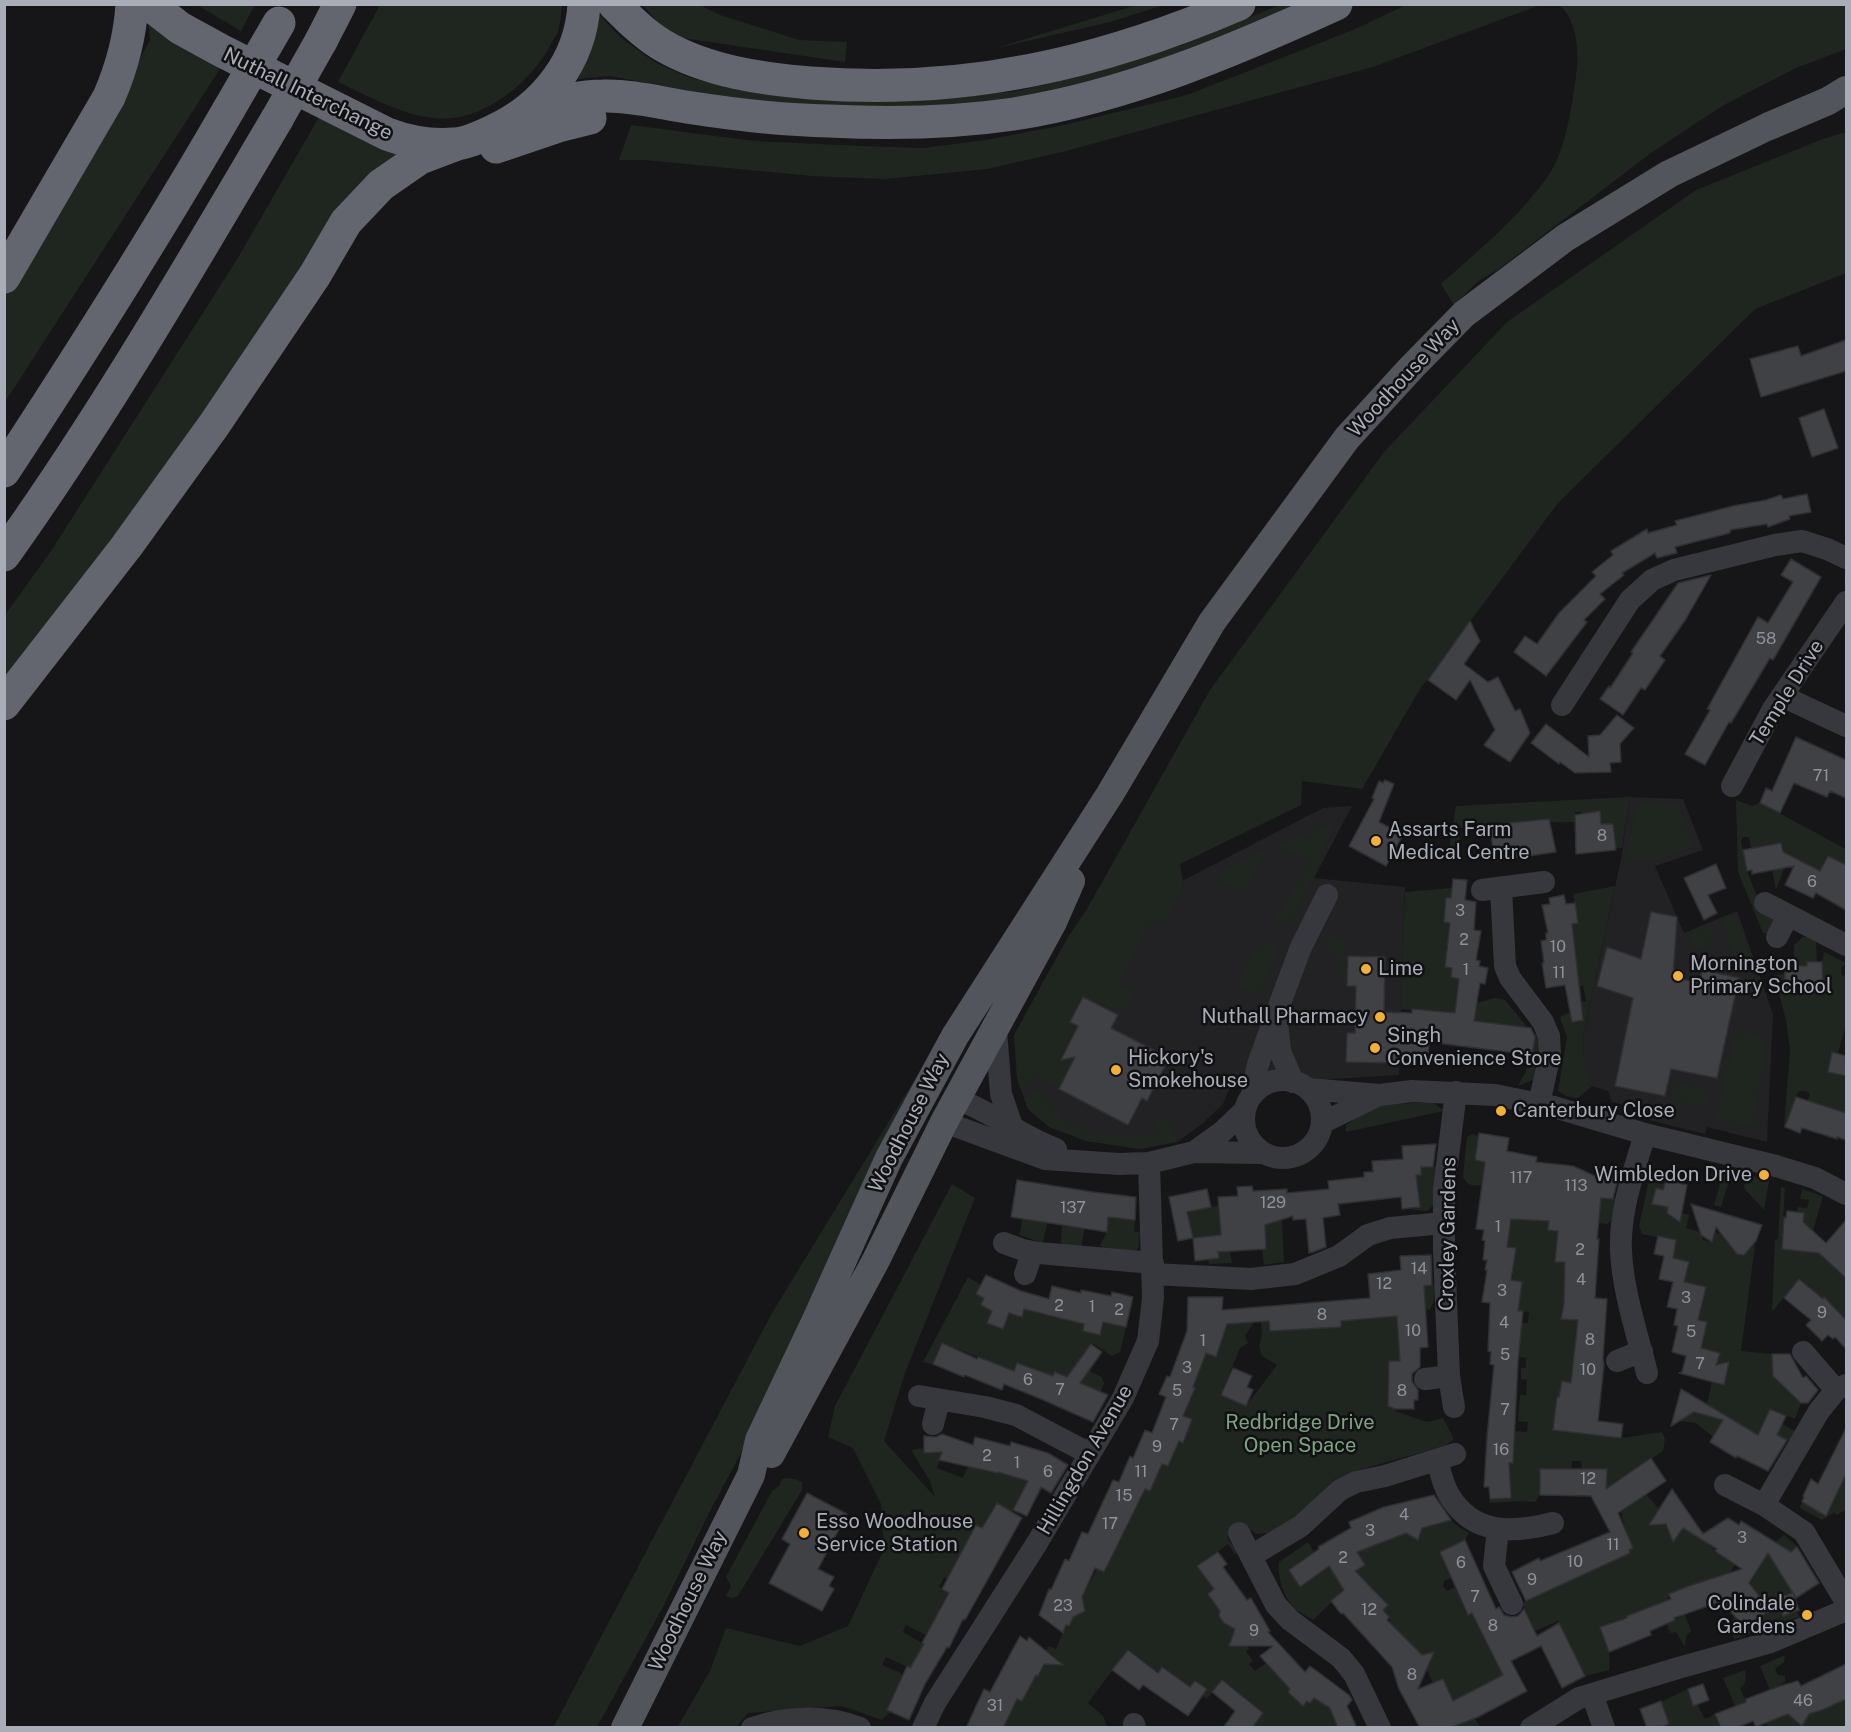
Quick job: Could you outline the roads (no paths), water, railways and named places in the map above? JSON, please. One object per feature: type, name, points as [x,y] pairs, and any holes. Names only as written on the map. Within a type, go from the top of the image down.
[{"type":"highway","points":[[4,276],[109,97],[129,37],[132,4]]},
{"type":"highway","name":"Nuthall Interchange","points":[[149,4],[180,28],[222,51],[387,134],[402,140],[457,144],[483,136],[528,111],[563,72],[572,55],[584,4]]},
{"type":"highway","points":[[4,555],[79,444],[149,334],[277,119],[340,4]]},
{"type":"highway","points":[[614,4],[641,30],[663,45],[689,58],[715,67],[787,81],[879,86],[964,81],[1046,68],[1150,40],[1239,4]]},
{"type":"highway","points":[[528,111],[568,99],[604,96],[626,97],[759,117],[829,122],[956,120],[1015,113],[1126,88],[1188,67],[1336,4]]},
{"type":"highway","points":[[4,471],[104,318],[169,212],[283,14]]},
{"type":"highway","points":[[315,274],[373,209],[392,193],[416,178],[449,163],[584,118],[694,108]]},
{"type":"highway","points":[[4,704],[126,547],[194,454],[315,274],[346,222],[381,184],[420,158],[457,144]]},
{"type":"main road","name":"Woodhouse Way","points":[[625,1728],[751,1474],[759,1440],[889,1158],[955,1036],[1110,794],[1212,622],[1347,438],[1464,314],[1565,238],[1669,174],[1767,127],[1840,96]]},
{"type":"main road","name":"Woodhouse Way","points":[[751,1474],[769,1459],[793,1416],[874,1262],[947,1107],[996,1030],[1053,922],[1110,794]]},
{"type":"main road","points":[[773,1410],[818,1338],[932,1109],[947,1107],[944,1056]]},
{"type":"street","points":[[1562,705],[1630,600],[1652,580],[1674,570],[1775,545],[1802,541],[1846,558]]},
{"type":"street","name":"Temple Drive","points":[[1732,786],[1782,696],[1846,602]]},
{"type":"street","points":[[1782,696],[1846,726]]},
{"type":"street","points":[[1539,1104],[1550,1054],[1550,1036],[1544,1023],[1510,978],[1505,966],[1491,889],[1544,882]]},
{"type":"street","points":[[1765,903],[1846,945]]},
{"type":"street","points":[[1262,1153],[1248,1137],[1243,1120],[1258,1064],[1301,947],[1326,909]]},
{"type":"street","points":[[1777,937],[1788,916]]},
{"type":"street","points":[[947,1107],[1045,1159],[1119,1164],[1149,1163],[1194,1152],[1262,1153],[1280,1159],[1293,1157],[1305,1151],[1317,1139],[1322,1123],[1318,1102],[1300,1085],[1280,1051],[1276,1017]]},
{"type":"street","points":[[996,1030],[1001,1094],[1012,1126]]},
{"type":"street","points":[[1194,1152],[1222,1132],[1263,1086],[1275,1081],[1380,1095],[1412,1091],[1456,1092],[1495,1095],[1539,1104],[1645,1134],[1776,1166],[1815,1178],[1846,1194]]},
{"type":"street","name":"Croxley Gardens","points":[[1454,1407],[1449,1376],[1444,1189],[1456,1092]]},
{"type":"street","points":[[1322,1123],[1380,1095]]},
{"type":"street","points":[[947,1107],[979,1108],[1044,1144],[1088,1161]]},
{"type":"street","points":[[1617,1361],[1644,1362],[1624,1276],[1621,1249],[1623,1217],[1645,1134]]},
{"type":"street","name":"Hillingdon Avenue","points":[[923,1728],[935,1703],[1037,1543],[1124,1398],[1148,1341],[1154,1298],[1149,1163]]},
{"type":"street","points":[[1004,1243],[1029,1263],[1114,1261],[1153,1269],[1251,1278],[1295,1274],[1315,1267],[1339,1256],[1368,1235],[1390,1228],[1444,1222]]},
{"type":"street","points":[[1764,1504],[1819,1411],[1841,1388],[1803,1352]]},
{"type":"street","points":[[1425,1379],[1449,1376]]},
{"type":"street","points":[[933,1424],[929,1398],[985,1407],[1016,1415],[1090,1454]]},
{"type":"street","points":[[1251,1556],[1300,1526],[1340,1490],[1356,1482],[1385,1476],[1446,1457],[1448,1494],[1471,1519],[1506,1531],[1531,1529],[1553,1523]]},
{"type":"street","points":[[1725,1485],[1764,1504],[1804,1532],[1846,1602]]},
{"type":"street","points":[[1498,1529],[1494,1566],[1512,1604]]},
{"type":"street","points":[[1239,1533],[1276,1605],[1290,1620],[1341,1658],[1354,1674],[1380,1728]]},
{"type":"street","points":[[1531,1728],[1572,1702],[1592,1694],[1768,1643],[1846,1610]]},
{"type":"street","points":[[1592,1694],[1604,1728]]},
{"type":"street","points":[[752,1728],[770,1721],[826,1719],[846,1722],[860,1728]]},
{"type":"place","name":"Assarts Farm Medical Centre","points":[[1376,841]]},
{"type":"place","name":"Lime","points":[[1366,969]]},
{"type":"place","name":"Mornington Primary School","points":[[1678,976]]},
{"type":"place","name":"Nuthall Pharmacy","points":[[1380,1017]]},
{"type":"place","name":"Singh Convenience Store","points":[[1375,1048]]},
{"type":"place","name":"Hickory's Smokehouse","points":[[1116,1070]]},
{"type":"place","name":"Canterbury Close","points":[[1501,1111]]},
{"type":"place","name":"Wimbledon Drive","points":[[1764,1175]]},
{"type":"place","name":"Esso Woodhouse Service Station","points":[[804,1533]]},
{"type":"place","name":"Colindale Gardens","points":[[1807,1615]]},
{"type":"park label","name":"Redbridge Drive Open Space","points":[[1300,1434]]}]
